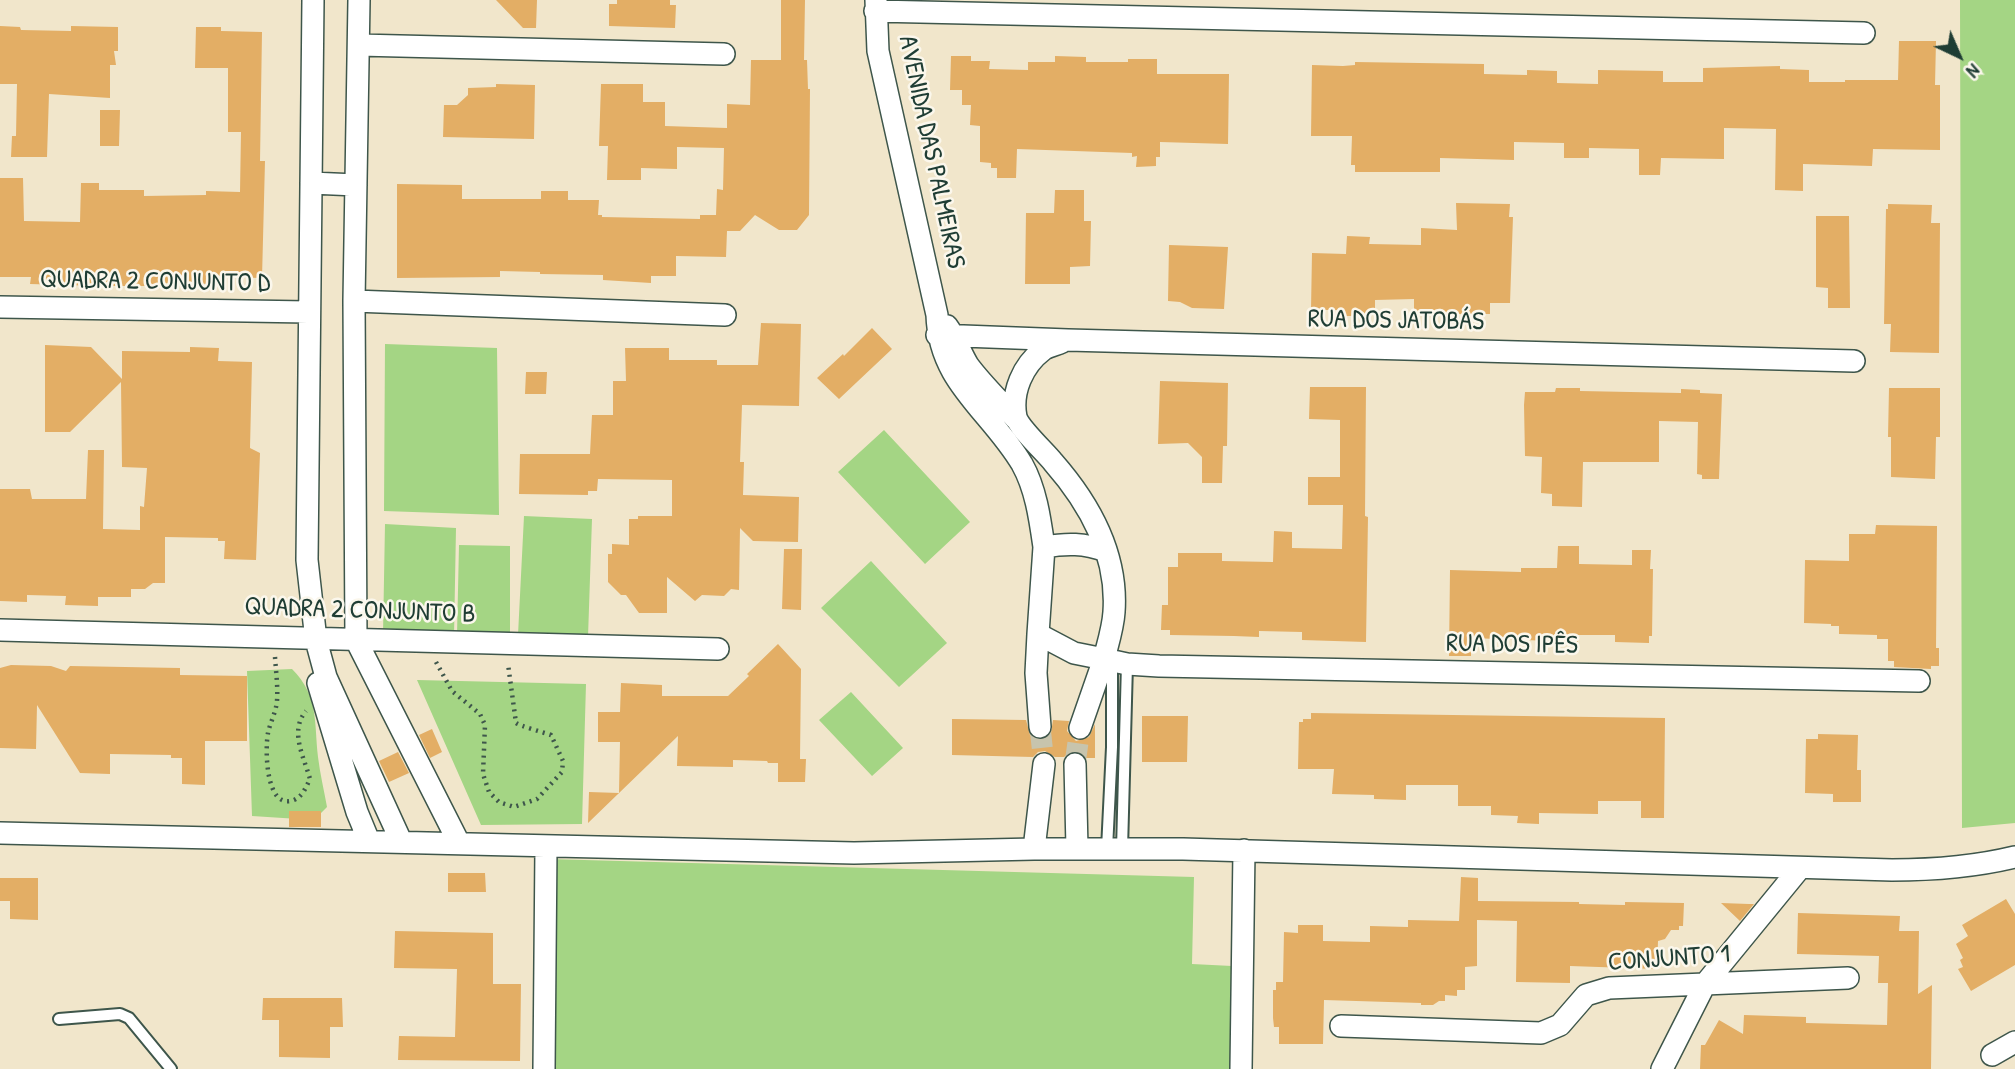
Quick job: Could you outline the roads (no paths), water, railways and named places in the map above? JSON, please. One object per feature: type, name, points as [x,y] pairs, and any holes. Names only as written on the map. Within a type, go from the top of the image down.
[{"type":"street","points":[[313,0],[307,560],[320,694],[369,841]]},
{"type":"street","points":[[359,0],[354,301],[356,640],[459,843]]},
{"type":"street","points":[[876,5],[1864,33]]},
{"type":"street","name":"AVENIDA DAS PALMEIRAS","points":[[876,5],[878,51],[946,336],[948,368],[963,390],[999,430],[1024,467],[1040,512],[1044,547],[1036,673],[1040,727]]},
{"type":"street","points":[[359,45],[724,54]]},
{"type":"street","points":[[311,183],[356,185]]},
{"type":"street","points":[[354,301],[725,314]]},
{"type":"street","name":"QUADRA 2 CONJUNTO D","points":[[0,307],[308,312]]},
{"type":"street","points":[[946,336],[1044,349]]},
{"type":"street","name":"AVENIDA DAS PALMEIRAS","points":[[946,336],[1068,478],[1093,517],[1106,551],[1113,578],[1115,604],[1112,629],[1114,661],[1080,728]]},
{"type":"street","name":"RUA DOS JATOBÁS","points":[[946,336],[1854,361]]},
{"type":"street","points":[[1016,419],[1018,383],[1029,365],[1044,349],[1068,340]]},
{"type":"street","points":[[1044,547],[1065,543],[1086,544],[1106,551]]},
{"type":"street","name":"QUADRA 2 CONJUNTO B","points":[[0,631],[718,649]]},
{"type":"street","points":[[1038,634],[1074,653],[1114,661]]},
{"type":"street","points":[[314,640],[326,677],[401,841]]},
{"type":"street","name":"RUA DOS IPÊS","points":[[1114,661],[1919,681]]},
{"type":"street","points":[[1034,849],[1044,768],[1075,769],[1077,848]]},
{"type":"street","points":[[0,833],[854,853],[1077,848],[1244,850],[1800,869],[1942,870],[2015,857]]},
{"type":"street","points":[[544,1069],[546,846]]},
{"type":"street","points":[[1241,1069],[1244,850]]},
{"type":"street","points":[[1662,1069],[1705,984],[1800,869]]},
{"type":"street","name":"CONJUNTO 1","points":[[1341,1026],[1541,1032],[1560,1025],[1586,995],[1609,988],[1848,978]]},
{"type":"street","points":[[1992,1055],[2015,1042]]},
{"type":"lane","points":[[1114,661],[1114,849]]},
{"type":"lane","points":[[59,1019],[120,1014],[129,1018],[171,1069]]},
{"type":"tunnel","points":[[1040,727],[1044,764]]},
{"type":"tunnel","points":[[1075,764],[1080,728]]}]
